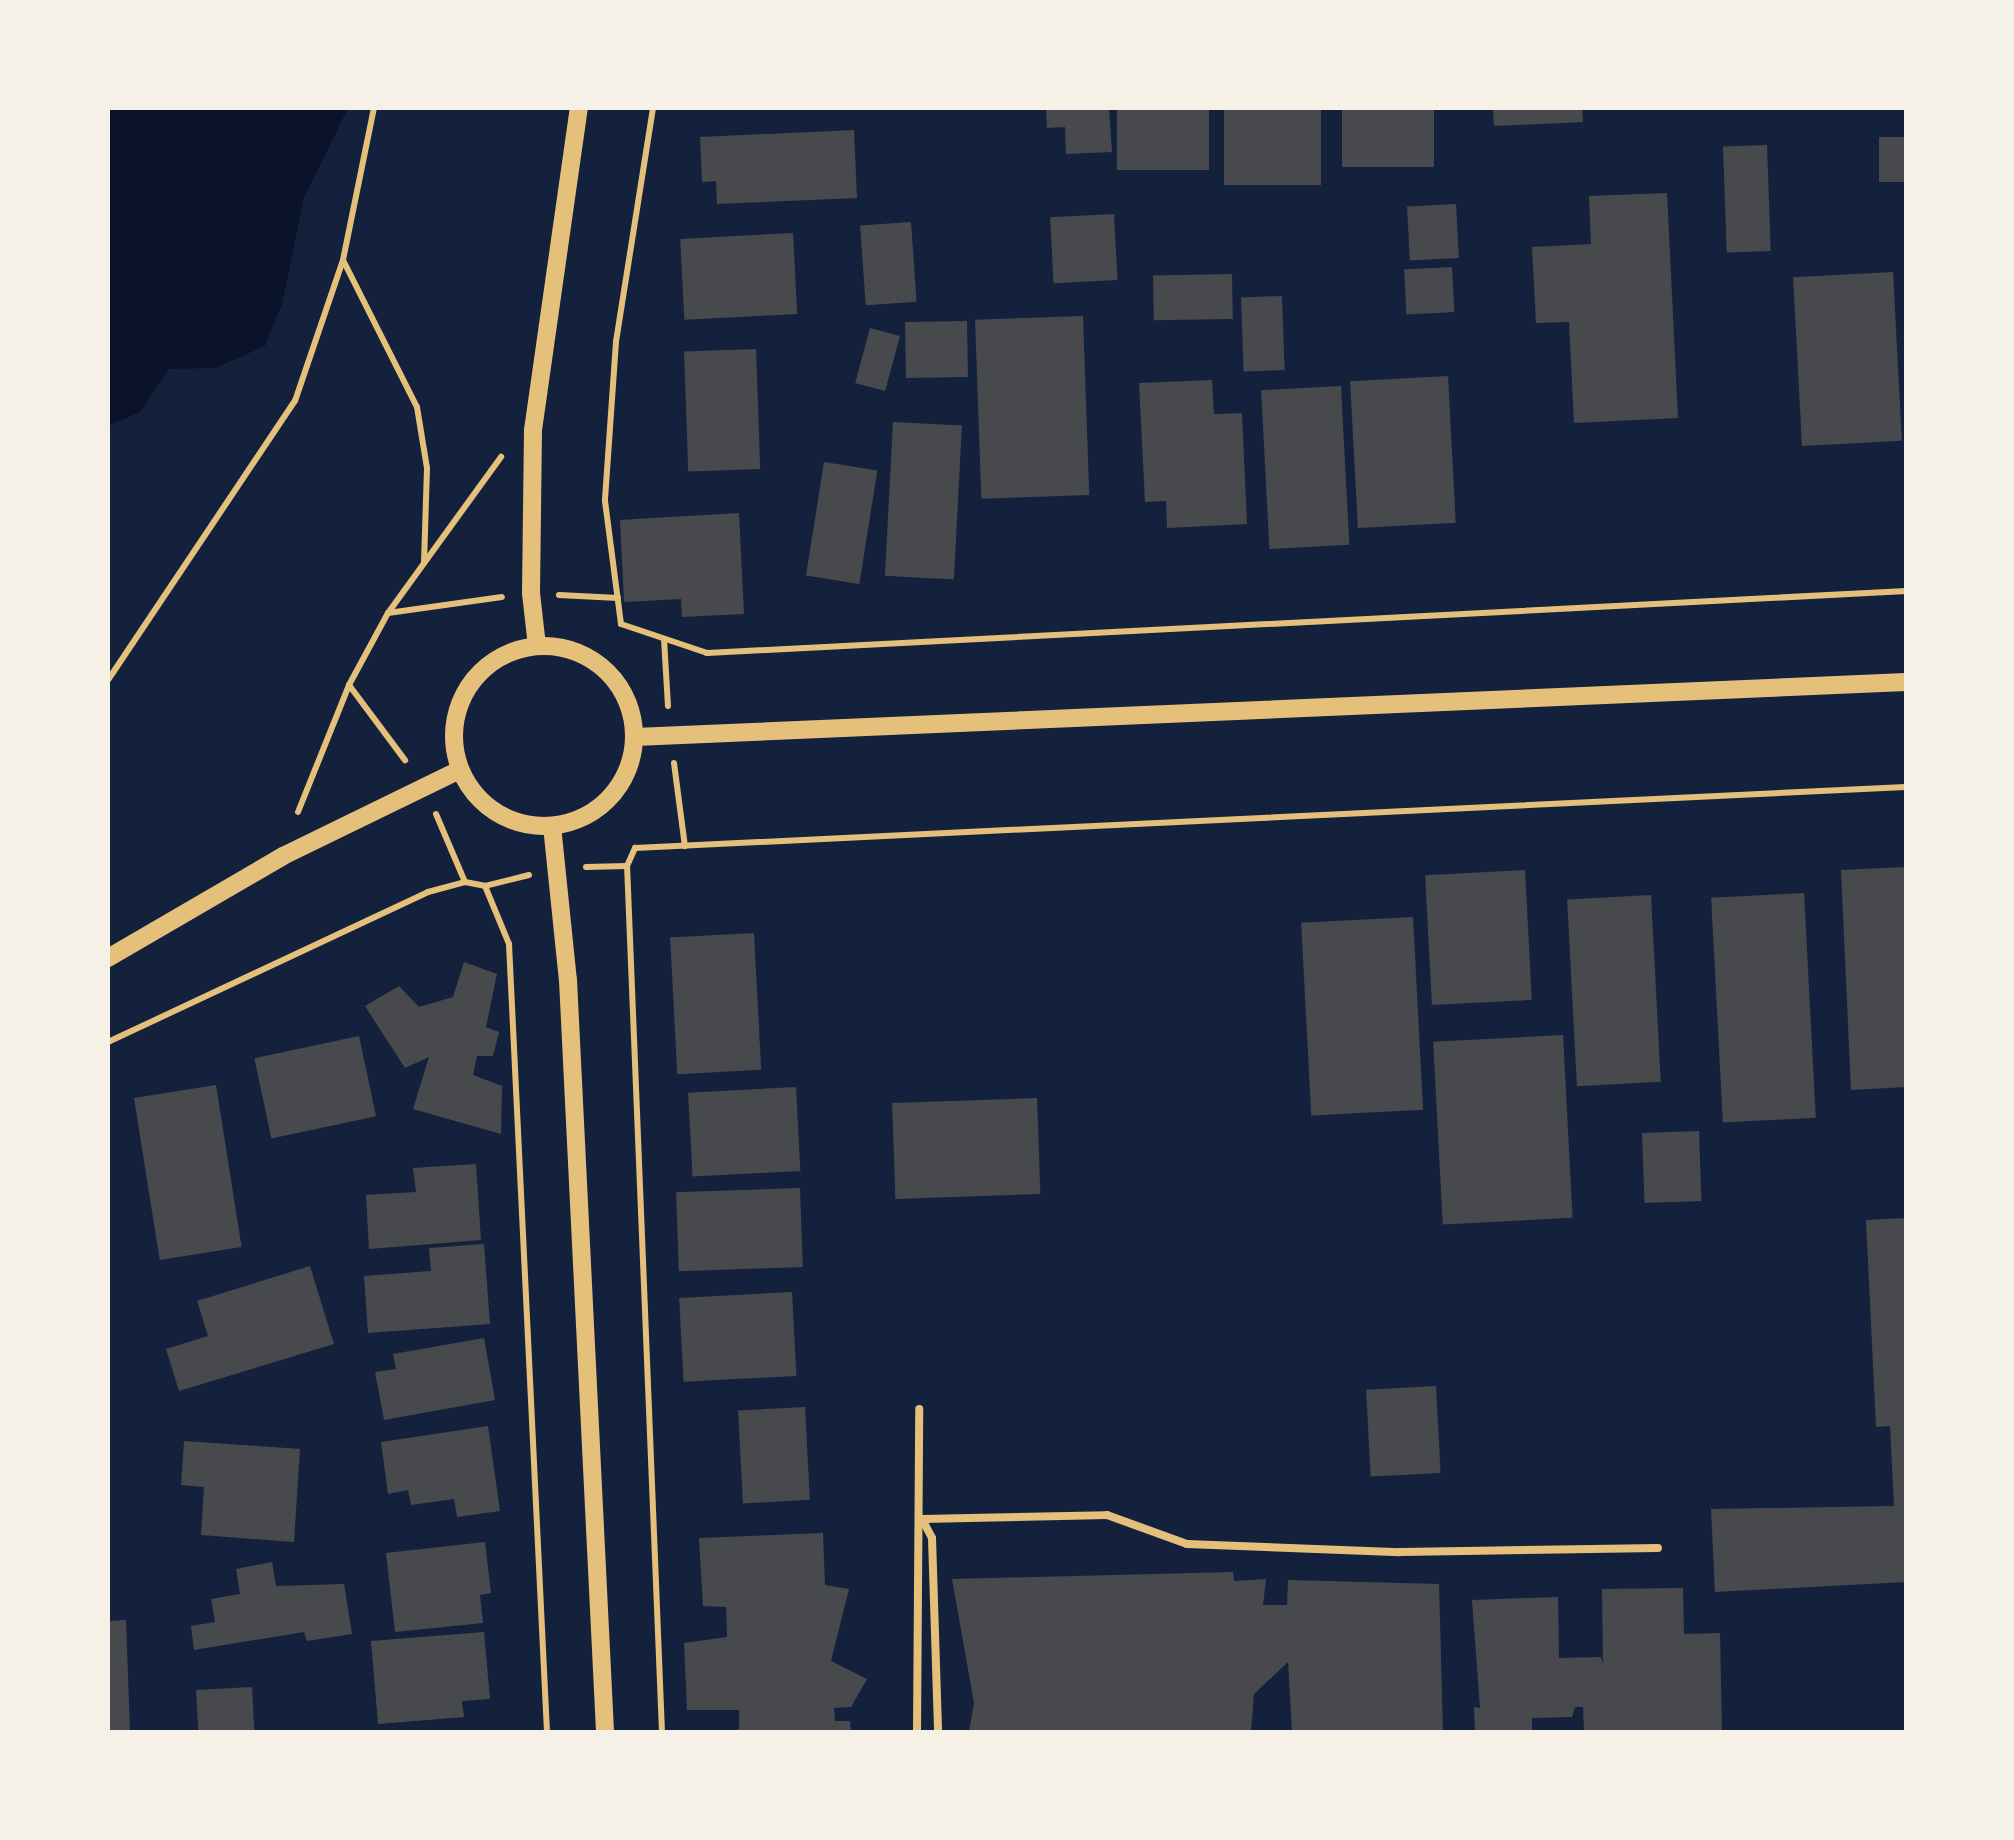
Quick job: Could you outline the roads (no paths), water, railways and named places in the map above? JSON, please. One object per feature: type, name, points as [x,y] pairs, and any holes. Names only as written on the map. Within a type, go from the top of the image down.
[{"type":"street","points":[[537,646],[531,593],[533,430],[580,108]]},
{"type":"street","points":[[537,646],[594,661],[616,681],[634,737],[630,763],[610,796],[578,820],[552,826],[501,816],[480,800],[459,770],[454,721],[464,693],[483,669],[537,646]]},
{"type":"street","points":[[634,737],[1906,682]]},
{"type":"street","points":[[108,958],[283,856],[459,770]]},
{"type":"street","points":[[552,826],[568,980],[605,1732]]},
{"type":"lane","points":[[917,1732],[914,1539],[922,1519],[919,1409]]},
{"type":"lane","points":[[922,1519],[1107,1515],[1186,1544],[1400,1552],[1658,1548]]},
{"type":"lane","points":[[922,1519],[932,1538],[938,1732]]},
{"type":"water","points":[[108,108],[348,108],[304,198],[282,304],[265,346],[216,368],[169,369],[140,412],[108,426]]}]
